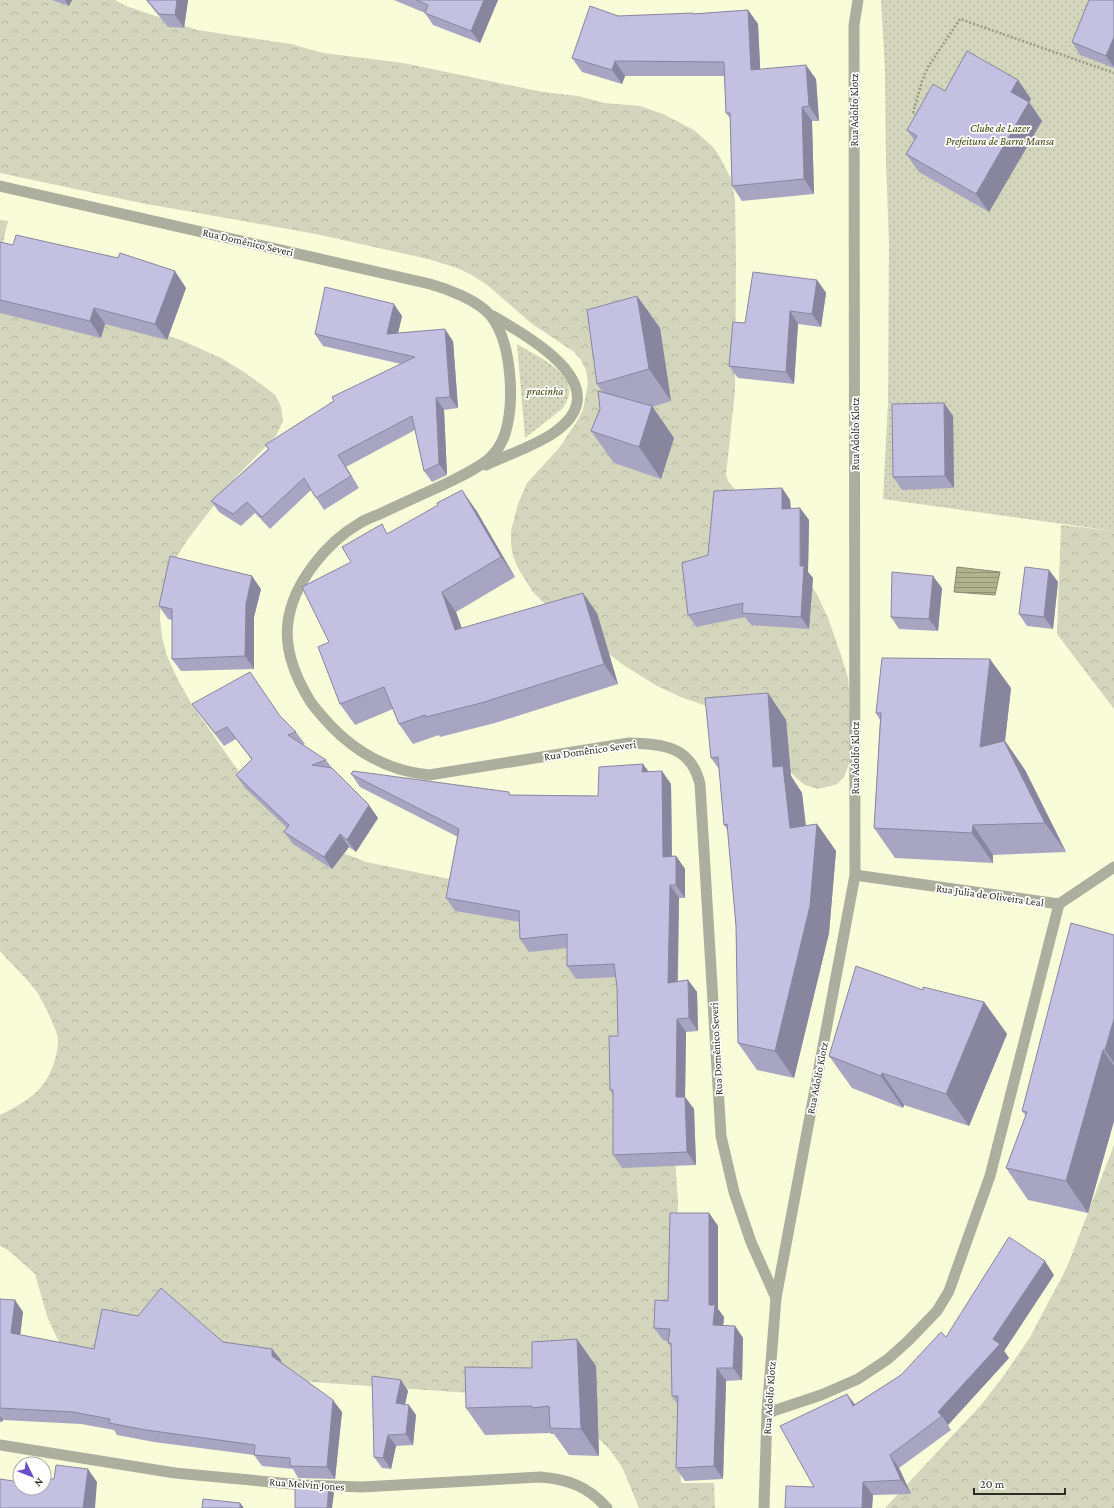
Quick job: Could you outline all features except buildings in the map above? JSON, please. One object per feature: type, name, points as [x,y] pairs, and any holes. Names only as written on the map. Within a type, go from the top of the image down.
[{"type":"street","name":"Rua Adolfo Klotz","points":[[764,1508],[767,1413],[776,1298],[855,875],[854,25],[858,0]]},
{"type":"street","name":"Rua Domênico Severi","points":[[0,186],[445,288],[464,298],[540,346],[562,365],[570,375],[577,392],[575,410],[570,418],[553,433],[542,440],[360,523],[334,542],[310,571],[292,604],[288,623],[290,653],[297,678],[312,704],[324,718],[347,741],[376,761],[410,773],[429,775],[629,742],[665,747],[679,752],[690,760],[697,771],[700,784],[721,1136],[734,1192],[751,1242],[776,1298]]},
{"type":"street","name":"Rua Domênico Severi","points":[[463,475],[484,463],[498,449],[505,435],[509,418],[510,391],[507,353],[504,339],[489,314]]},
{"type":"street","name":"Rua Julia de Oliveira Leal","points":[[855,875],[1059,904],[1114,867]]},
{"type":"street","points":[[767,1413],[821,1395],[858,1379],[888,1359],[908,1342],[937,1311],[949,1291],[990,1176],[1059,904]]},
{"type":"street","name":"Rua Melvin Jones","points":[[0,1445],[175,1473],[303,1485],[362,1487],[540,1477],[560,1479],[579,1486],[592,1494],[607,1508]]},
{"type":"path","points":[[913,114],[922,81],[928,66],[960,19],[1114,73]]},
{"type":"green space","points":[[0,0],[115,0],[126,6],[197,30],[291,44],[323,53],[403,63],[543,92],[578,96],[605,103],[640,106],[663,114],[694,130],[714,148],[731,179],[735,199],[735,391],[726,475],[728,481],[803,574],[817,594],[828,618],[848,678],[851,755],[844,777],[837,784],[818,789],[805,785],[794,776],[770,749],[713,708],[683,698],[657,686],[622,664],[542,601],[532,591],[518,568],[513,556],[511,531],[518,504],[527,483],[559,448],[583,410],[588,383],[586,370],[581,360],[574,352],[531,323],[486,284],[457,268],[428,259],[316,234],[141,203],[0,173]]},
{"type":"green space","name":"Clube de Lazer Prefeitura de Barra Mansa","points":[[881,0],[1114,0],[1114,531],[883,499],[888,403],[889,243],[885,71]]},
{"type":"green space","points":[[0,220],[8,221],[0,255]]},
{"type":"green space","points":[[0,289],[88,311],[181,340],[221,358],[244,372],[275,395],[279,402],[283,421],[276,436],[236,477],[188,539],[176,558],[161,599],[160,618],[162,637],[167,656],[191,703],[239,772],[328,847],[366,862],[469,883],[619,971],[673,1125],[678,1202],[675,1294],[681,1483],[714,1483],[715,1508],[639,1508],[622,1467],[610,1450],[592,1432],[470,1393],[93,1367],[71,1364],[47,1316],[35,1274],[8,1250],[0,1246],[0,1115],[26,1100],[44,1083],[52,1069],[58,1047],[58,1040],[53,1023],[37,992],[0,951]]},
{"type":"green space","name":"pracinha","points":[[517,344],[548,362],[558,370],[565,378],[569,387],[568,398],[562,409],[525,438]]},
{"type":"green space","points":[[1061,525],[1114,531],[1114,709],[1057,634]]},
{"type":"green space","points":[[1114,1145],[1114,1508],[885,1508],[981,1405],[1005,1374],[1030,1337],[1067,1267]]},
{"type":"shaded area","points":[[957,567],[1000,572],[995,595],[954,592]]}]
